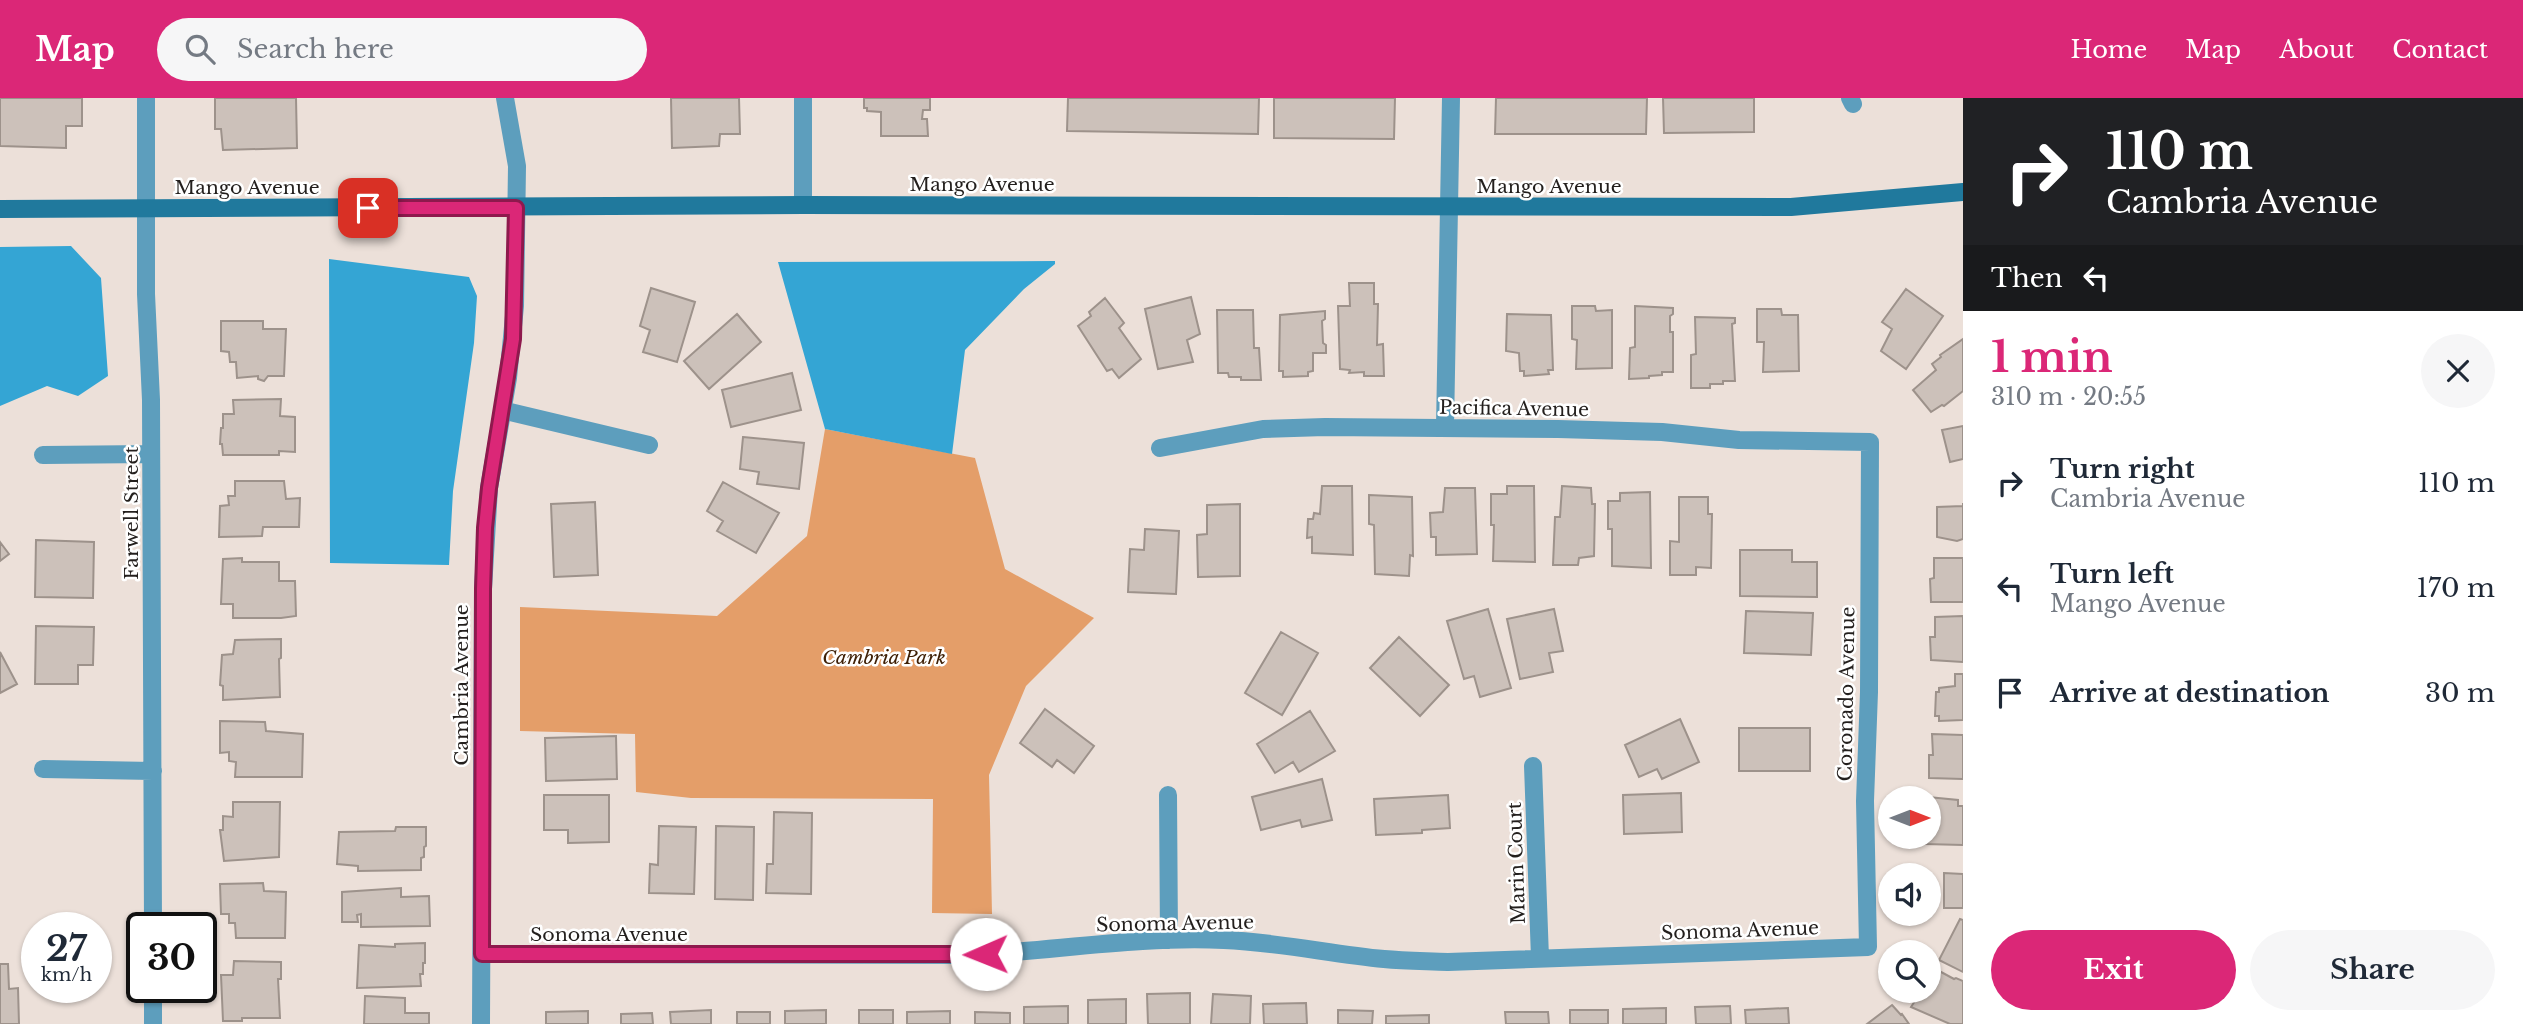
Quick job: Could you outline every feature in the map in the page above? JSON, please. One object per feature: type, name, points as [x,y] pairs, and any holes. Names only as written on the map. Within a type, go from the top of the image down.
[{"type":"street","name":"Farwell Street","points":[[146,98],[153,912]]},
{"type":"street","name":"Cambria Avenue","points":[[481,1024],[484,565],[489,488],[513,339],[517,166],[505,98]]},
{"type":"street","points":[[803,98],[803,205]]},
{"type":"street","points":[[1446,427],[1451,98]]},
{"type":"street","name":"Mango Avenue","points":[[0,209],[803,205],[1791,207],[1963,192]]},
{"type":"street","points":[[502,410],[649,445]]},
{"type":"street","name":"Pacifica Avenue","points":[[1160,448],[1217,435],[1263,429],[1446,427],[1649,432],[1740,440],[1870,442]]},
{"type":"street","name":"Coronado Avenue","points":[[1868,947],[1865,801],[1869,692],[1870,442]]},
{"type":"street","points":[[43,455],[151,454]]},
{"type":"street","name":"Marin Court","points":[[1533,766],[1540,958]]},
{"type":"street","points":[[43,769],[153,771]]},
{"type":"street","points":[[1168,795],[1169,940]]},
{"type":"street","name":"Sonoma Avenue","points":[[482,954],[968,955],[1024,953],[1080,945],[1224,940],[1290,945],[1382,959],[1435,962],[1868,947]]},
{"type":"street","points":[[153,1003],[153,1024]]},
{"type":"green space","name":"Cambria Park","points":[[825,429],[975,458],[1005,569],[1094,618],[1026,686],[989,775],[992,914],[932,913],[933,799],[691,798],[636,792],[635,734],[520,731],[520,607],[717,616],[807,536]]},
{"type":"water","points":[[71,246],[101,278],[108,376],[78,396],[47,386],[0,406],[0,247]]},
{"type":"water","points":[[329,259],[469,277],[477,296],[474,343],[453,491],[449,565],[330,563]]},
{"type":"water","points":[[1055,261],[1055,264],[1024,289],[965,350],[952,454],[825,429],[778,262]]},
{"type":"building","points":[[0,98],[82,98],[82,126],[66,126],[66,148],[0,146]]},
{"type":"building","points":[[215,98],[296,98],[297,148],[223,150],[221,129],[215,129]]},
{"type":"building","points":[[671,98],[739,98],[740,134],[720,134],[719,146],[672,148]]},
{"type":"building","points":[[864,98],[930,98],[930,110],[923,110],[922,119],[927,119],[928,136],[881,136],[881,112],[867,111],[867,108],[864,108]]},
{"type":"building","points":[[1068,98],[1259,98],[1258,134],[1067,131]]},
{"type":"building","points":[[1274,98],[1395,98],[1394,139],[1274,138]]},
{"type":"building","points":[[1496,98],[1647,98],[1646,134],[1495,134]]},
{"type":"building","points":[[1663,98],[1754,98],[1754,132],[1664,133]]},
{"type":"building","points":[[1349,283],[1374,283],[1374,304],[1378,304],[1377,345],[1383,344],[1384,376],[1364,376],[1364,372],[1349,373],[1350,370],[1340,369],[1338,306],[1350,306]]},
{"type":"building","points":[[651,288],[695,302],[677,362],[643,352],[650,330],[640,326]]},
{"type":"building","points":[[1906,289],[1943,316],[1906,369],[1881,351],[1892,329],[1882,322]]},
{"type":"building","points":[[1191,297],[1200,334],[1187,340],[1193,362],[1158,369],[1145,309]]},
{"type":"building","points":[[1105,298],[1124,323],[1119,328],[1141,359],[1119,378],[1112,369],[1107,371],[1078,326],[1091,316],[1089,312]]},
{"type":"building","points":[[1572,306],[1595,306],[1596,311],[1612,310],[1612,368],[1576,369],[1577,340],[1572,339]]},
{"type":"building","points":[[1635,306],[1673,308],[1670,332],[1673,332],[1673,372],[1662,372],[1662,375],[1649,378],[1629,379],[1630,348],[1635,347]]},
{"type":"building","points":[[1757,309],[1781,309],[1782,315],[1798,315],[1799,371],[1763,372],[1764,342],[1757,342]]},
{"type":"building","points":[[1217,310],[1253,310],[1254,348],[1259,348],[1261,380],[1241,380],[1241,377],[1229,377],[1228,373],[1218,373]]},
{"type":"building","points":[[1325,311],[1325,319],[1322,321],[1326,353],[1313,353],[1313,371],[1308,372],[1308,376],[1283,377],[1283,371],[1279,371],[1280,315]]},
{"type":"building","points":[[737,314],[761,342],[709,389],[684,361]]},
{"type":"building","points":[[1507,314],[1551,315],[1553,370],[1548,370],[1549,374],[1524,376],[1524,371],[1520,371],[1519,353],[1506,351]]},
{"type":"building","points":[[1695,317],[1735,318],[1735,323],[1732,324],[1735,381],[1710,384],[1710,388],[1691,388],[1691,355],[1696,354]]},
{"type":"building","points":[[221,321],[263,321],[263,329],[286,329],[284,376],[268,376],[264,381],[258,379],[258,376],[237,378],[236,362],[230,362],[229,352],[221,351]]},
{"type":"building","points":[[1963,339],[1963,391],[1944,406],[1931,412],[1913,390],[1936,370],[1932,364],[1940,355]]},
{"type":"building","points":[[792,373],[801,410],[731,427],[722,390]]},
{"type":"building","points":[[281,399],[280,416],[295,417],[295,452],[279,451],[279,455],[223,455],[220,444],[223,414],[234,414],[233,400]]},
{"type":"building","points":[[1963,426],[1963,459],[1950,462],[1942,430]]},
{"type":"building","points":[[743,437],[804,443],[799,489],[757,484],[759,472],[740,469]]},
{"type":"building","points":[[235,481],[284,481],[286,499],[300,498],[299,527],[263,527],[262,536],[219,537],[220,506],[229,505],[228,496],[235,496]]},
{"type":"building","points":[[723,482],[779,513],[756,553],[717,531],[723,521],[707,511]]},
{"type":"building","points":[[1322,486],[1352,486],[1353,555],[1312,553],[1312,537],[1307,538],[1308,519],[1313,519],[1314,513],[1320,514]]},
{"type":"building","points":[[1507,486],[1534,486],[1535,562],[1493,561],[1491,494],[1507,494]]},
{"type":"building","points":[[1562,486],[1591,488],[1592,504],[1595,504],[1594,556],[1579,558],[1578,565],[1553,565],[1555,517],[1560,517]]},
{"type":"building","points":[[1445,488],[1475,488],[1477,554],[1436,555],[1436,537],[1431,537],[1430,513],[1443,512]]},
{"type":"building","points":[[1650,492],[1651,568],[1612,566],[1612,529],[1608,529],[1608,501],[1620,501],[1620,493]]},
{"type":"building","points":[[1369,495],[1412,497],[1413,556],[1410,555],[1409,576],[1375,574],[1374,525],[1369,524]]},
{"type":"building","points":[[1679,497],[1708,497],[1708,514],[1712,514],[1711,568],[1696,567],[1696,575],[1670,575],[1670,541],[1679,542]]},
{"type":"building","points":[[595,502],[598,575],[554,577],[551,504]]},
{"type":"building","points":[[1240,504],[1240,576],[1198,577],[1197,535],[1207,534],[1207,505]]},
{"type":"building","points":[[1963,506],[1963,539],[1957,541],[1937,537],[1937,507]]},
{"type":"building","points":[[1145,529],[1179,531],[1176,594],[1128,592],[1130,549],[1144,550]]},
{"type":"building","points":[[36,540],[94,542],[93,598],[35,597]]},
{"type":"building","points":[[0,542],[9,554],[0,561]]},
{"type":"building","points":[[1740,550],[1792,550],[1792,562],[1817,562],[1817,597],[1740,596]]},
{"type":"building","points":[[242,558],[242,562],[279,562],[279,581],[295,581],[296,616],[233,618],[233,604],[221,604],[223,559]]},
{"type":"building","points":[[1934,558],[1963,558],[1963,602],[1931,602],[1930,579],[1934,578]]},
{"type":"building","points":[[1488,609],[1511,688],[1480,697],[1474,676],[1464,679],[1447,621]]},
{"type":"building","points":[[1554,609],[1563,651],[1549,653],[1553,672],[1520,679],[1507,619]]},
{"type":"building","points":[[1746,611],[1813,613],[1811,655],[1744,653]]},
{"type":"building","points":[[1963,616],[1963,662],[1931,660],[1930,637],[1935,637],[1935,617]]},
{"type":"building","points":[[36,626],[94,627],[93,665],[78,665],[78,684],[35,684]]},
{"type":"building","points":[[1281,632],[1318,653],[1282,715],[1245,693]]},
{"type":"building","points":[[1399,637],[1449,685],[1420,716],[1370,668]]},
{"type":"building","points":[[281,639],[280,697],[223,700],[223,686],[220,685],[222,655],[233,654],[235,640]]},
{"type":"building","points":[[0,652],[17,684],[0,693]]},
{"type":"building","points":[[1955,674],[1963,674],[1963,720],[1939,721],[1939,716],[1935,716],[1936,692],[1939,692],[1939,688],[1955,686]]},
{"type":"building","points":[[1045,709],[1094,746],[1074,773],[1057,760],[1052,767],[1020,743]]},
{"type":"building","points":[[1310,711],[1335,751],[1299,772],[1293,762],[1275,773],[1257,744]]},
{"type":"building","points":[[1680,719],[1699,762],[1662,779],[1657,769],[1639,777],[1625,745]]},
{"type":"building","points":[[220,721],[265,722],[266,731],[303,734],[302,777],[235,777],[236,762],[229,761],[229,752],[220,753]]},
{"type":"building","points":[[1739,728],[1810,728],[1810,771],[1739,771]]},
{"type":"building","points":[[1932,734],[1963,735],[1963,779],[1929,778],[1929,755],[1933,755]]},
{"type":"building","points":[[616,736],[617,779],[546,781],[545,738]]},
{"type":"building","points":[[1322,779],[1332,820],[1302,827],[1300,820],[1261,830],[1252,797]]},
{"type":"building","points":[[1681,793],[1682,832],[1624,834],[1623,795]]},
{"type":"building","points":[[544,795],[609,795],[609,842],[568,843],[568,830],[544,830]]},
{"type":"building","points":[[1448,795],[1450,828],[1422,830],[1422,833],[1376,835],[1374,799]]},
{"type":"building","points":[[1941,798],[1958,800],[1958,806],[1963,806],[1963,845],[1941,844]]},
{"type":"building","points":[[233,802],[280,802],[279,857],[224,861],[220,830],[223,830],[223,816],[233,817]]},
{"type":"building","points":[[774,812],[812,813],[811,894],[766,893],[767,864],[773,864]]},
{"type":"building","points":[[659,826],[696,827],[694,894],[649,893],[650,864],[658,865]]},
{"type":"building","points":[[716,826],[754,827],[753,900],[715,899]]},
{"type":"building","points":[[396,827],[426,827],[426,846],[424,857],[421,858],[421,870],[358,871],[358,866],[337,864],[339,832],[395,831]]},
{"type":"building","points":[[1944,873],[1963,874],[1963,908],[1944,908]]},
{"type":"building","points":[[263,883],[264,891],[286,892],[285,938],[236,938],[235,923],[229,923],[229,914],[221,914],[220,884]]},
{"type":"building","points":[[401,888],[401,897],[429,896],[430,926],[361,927],[361,914],[357,915],[358,922],[342,922],[342,892]]},
{"type":"building","points":[[1960,919],[1963,920],[1963,972],[1941,961]]},
{"type":"building","points":[[425,943],[425,963],[423,974],[420,974],[421,986],[357,988],[359,945],[395,947],[395,944]]},
{"type":"building","points":[[234,961],[281,962],[281,979],[278,979],[280,1018],[223,1021],[221,975],[233,975]]},
{"type":"building","points":[[0,964],[8,964],[9,989],[18,988],[19,1024],[0,1024]]},
{"type":"building","points":[[1941,972],[1963,981],[1963,1024],[1950,1024],[1911,1007],[1914,1003],[1941,1003]]},
{"type":"building","points":[[1190,993],[1190,1024],[1148,1024],[1147,994]]},
{"type":"building","points":[[1213,994],[1251,996],[1250,1024],[1211,1024]]},
{"type":"building","points":[[365,996],[405,998],[405,1013],[429,1013],[429,1024],[364,1024]]},
{"type":"building","points":[[1126,999],[1126,1024],[1088,1024],[1088,1000]]},
{"type":"building","points":[[1306,1003],[1307,1024],[1264,1024],[1263,1004]]},
{"type":"building","points":[[1892,1005],[1909,1024],[1867,1024]]},
{"type":"building","points":[[1068,1006],[1068,1024],[1024,1024],[1024,1007]]},
{"type":"building","points":[[1730,1006],[1731,1024],[1696,1024],[1695,1007]]},
{"type":"building","points":[[1666,1008],[1666,1024],[1623,1024],[1623,1009]]},
{"type":"building","points":[[1788,1008],[1789,1024],[1746,1024],[1745,1010]]},
{"type":"building","points":[[711,1010],[711,1024],[671,1024],[670,1012]]},
{"type":"building","points":[[826,1010],[826,1024],[785,1024],[785,1011]]},
{"type":"building","points":[[859,1010],[893,1010],[893,1024],[859,1024]]},
{"type":"building","points":[[1338,1010],[1373,1011],[1372,1024],[1338,1024]]},
{"type":"building","points":[[1570,1010],[1608,1010],[1608,1024],[1570,1024]]},
{"type":"building","points":[[588,1011],[588,1024],[546,1024],[546,1012]]},
{"type":"building","points":[[950,1011],[950,1024],[907,1024],[907,1012]]},
{"type":"building","points":[[737,1012],[770,1012],[770,1024],[737,1024]]},
{"type":"building","points":[[975,1012],[1010,1013],[1010,1024],[975,1024]]},
{"type":"building","points":[[1505,1012],[1548,1012],[1549,1024],[1506,1024]]},
{"type":"building","points":[[652,1013],[653,1024],[621,1024],[621,1014]]},
{"type":"building","points":[[1429,1015],[1429,1024],[1386,1024],[1386,1016]]},
{"type":"route","points":[[368,208],[516,208],[513,339],[485,528],[482,954],[986,954]]}]
